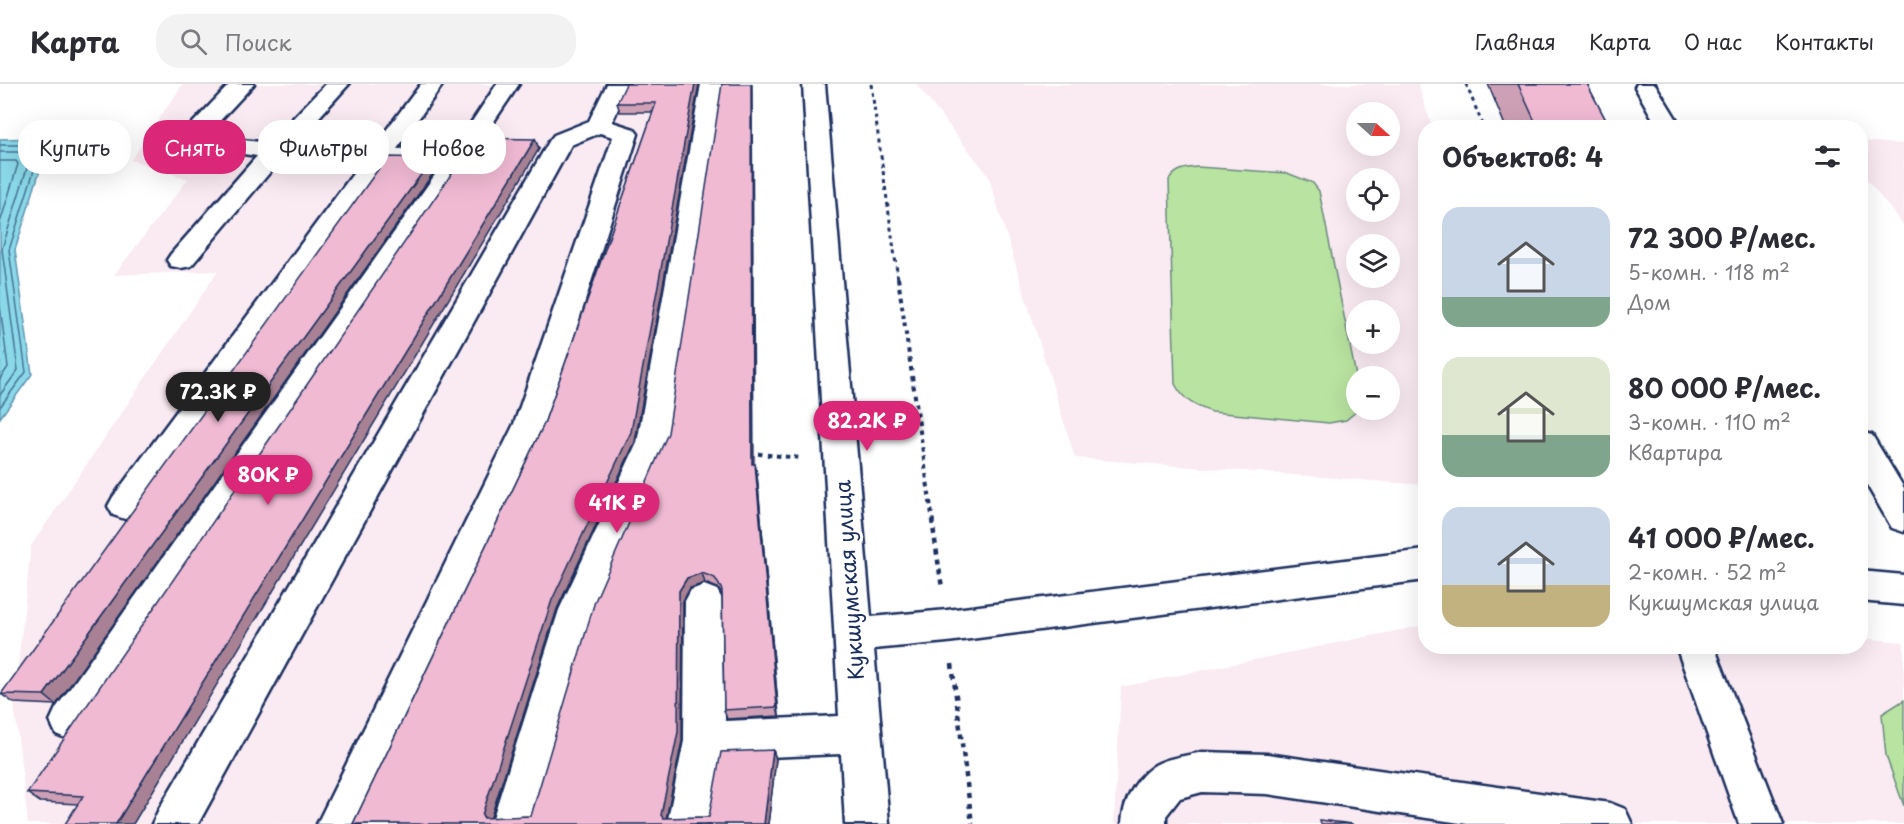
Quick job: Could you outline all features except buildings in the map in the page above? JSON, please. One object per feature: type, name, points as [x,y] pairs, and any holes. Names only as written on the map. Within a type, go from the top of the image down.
[{"type":"street","points":[[243,84],[202,126],[217,144],[258,149]]},
{"type":"street","points":[[304,120],[338,84]]},
{"type":"street","points":[[389,141],[432,84]]},
{"type":"street","points":[[489,120],[508,84]]},
{"type":"street","points":[[599,125],[618,84]]},
{"type":"street","points":[[513,824],[578,610],[653,442],[712,84]]},
{"type":"street","name":"Кукшумская улица","points":[[814,84],[867,824]]},
{"type":"street","points":[[1646,87],[1665,120]]},
{"type":"street","points":[[174,824],[551,140],[599,125],[626,134],[530,424],[339,824]]},
{"type":"street","points":[[181,260],[258,171]]},
{"type":"street","points":[[126,506],[365,174]]},
{"type":"street","points":[[70,721],[455,174]]},
{"type":"street","points":[[1868,457],[1904,518]]},
{"type":"street","points":[[854,635],[947,626],[1418,567]]},
{"type":"street","points":[[1868,587],[1904,590]]},
{"type":"street","points":[[688,824],[705,741],[704,601]]},
{"type":"street","points":[[1698,654],[1761,824]]},
{"type":"street","points":[[705,741],[861,734]]},
{"type":"street","points":[[1144,824],[1144,809],[1167,781],[1202,771],[1267,774],[1610,824]]},
{"type":"path","points":[[871,84],[947,626],[972,824]]},
{"type":"path","points":[[1466,84],[1481,120]]},
{"type":"path","points":[[747,453],[842,462]]},
{"type":"shaded area","points":[[183,84],[752,84],[754,434],[778,711],[768,824],[28,824],[14,703],[31,546],[218,271],[114,275],[188,179],[173,174],[246,174],[246,120],[158,120]]},
{"type":"shaded area","points":[[916,84],[1418,84],[1430,120],[1418,120],[1418,484],[1075,458],[988,175]]},
{"type":"shaded area","points":[[143,142],[143,164],[131,160]]},
{"type":"shaded area","points":[[1868,142],[1904,144],[1904,226],[1868,181]]},
{"type":"shaded area","points":[[1418,626],[1418,654],[1868,654],[1868,639],[1904,642],[1904,824],[1114,824],[1121,687]]},
{"type":"green space","points":[[1189,168],[1287,173],[1313,183],[1319,191],[1346,326],[1346,354],[1352,354],[1354,366],[1346,366],[1346,420],[1329,423],[1212,412],[1190,402],[1175,384],[1169,180],[1175,173]]},
{"type":"green space","points":[[1904,700],[1904,806],[1886,756],[1882,714]]},
{"type":"water","points":[[0,139],[18,139],[18,174],[39,174],[15,250],[32,374],[0,418]]}]
